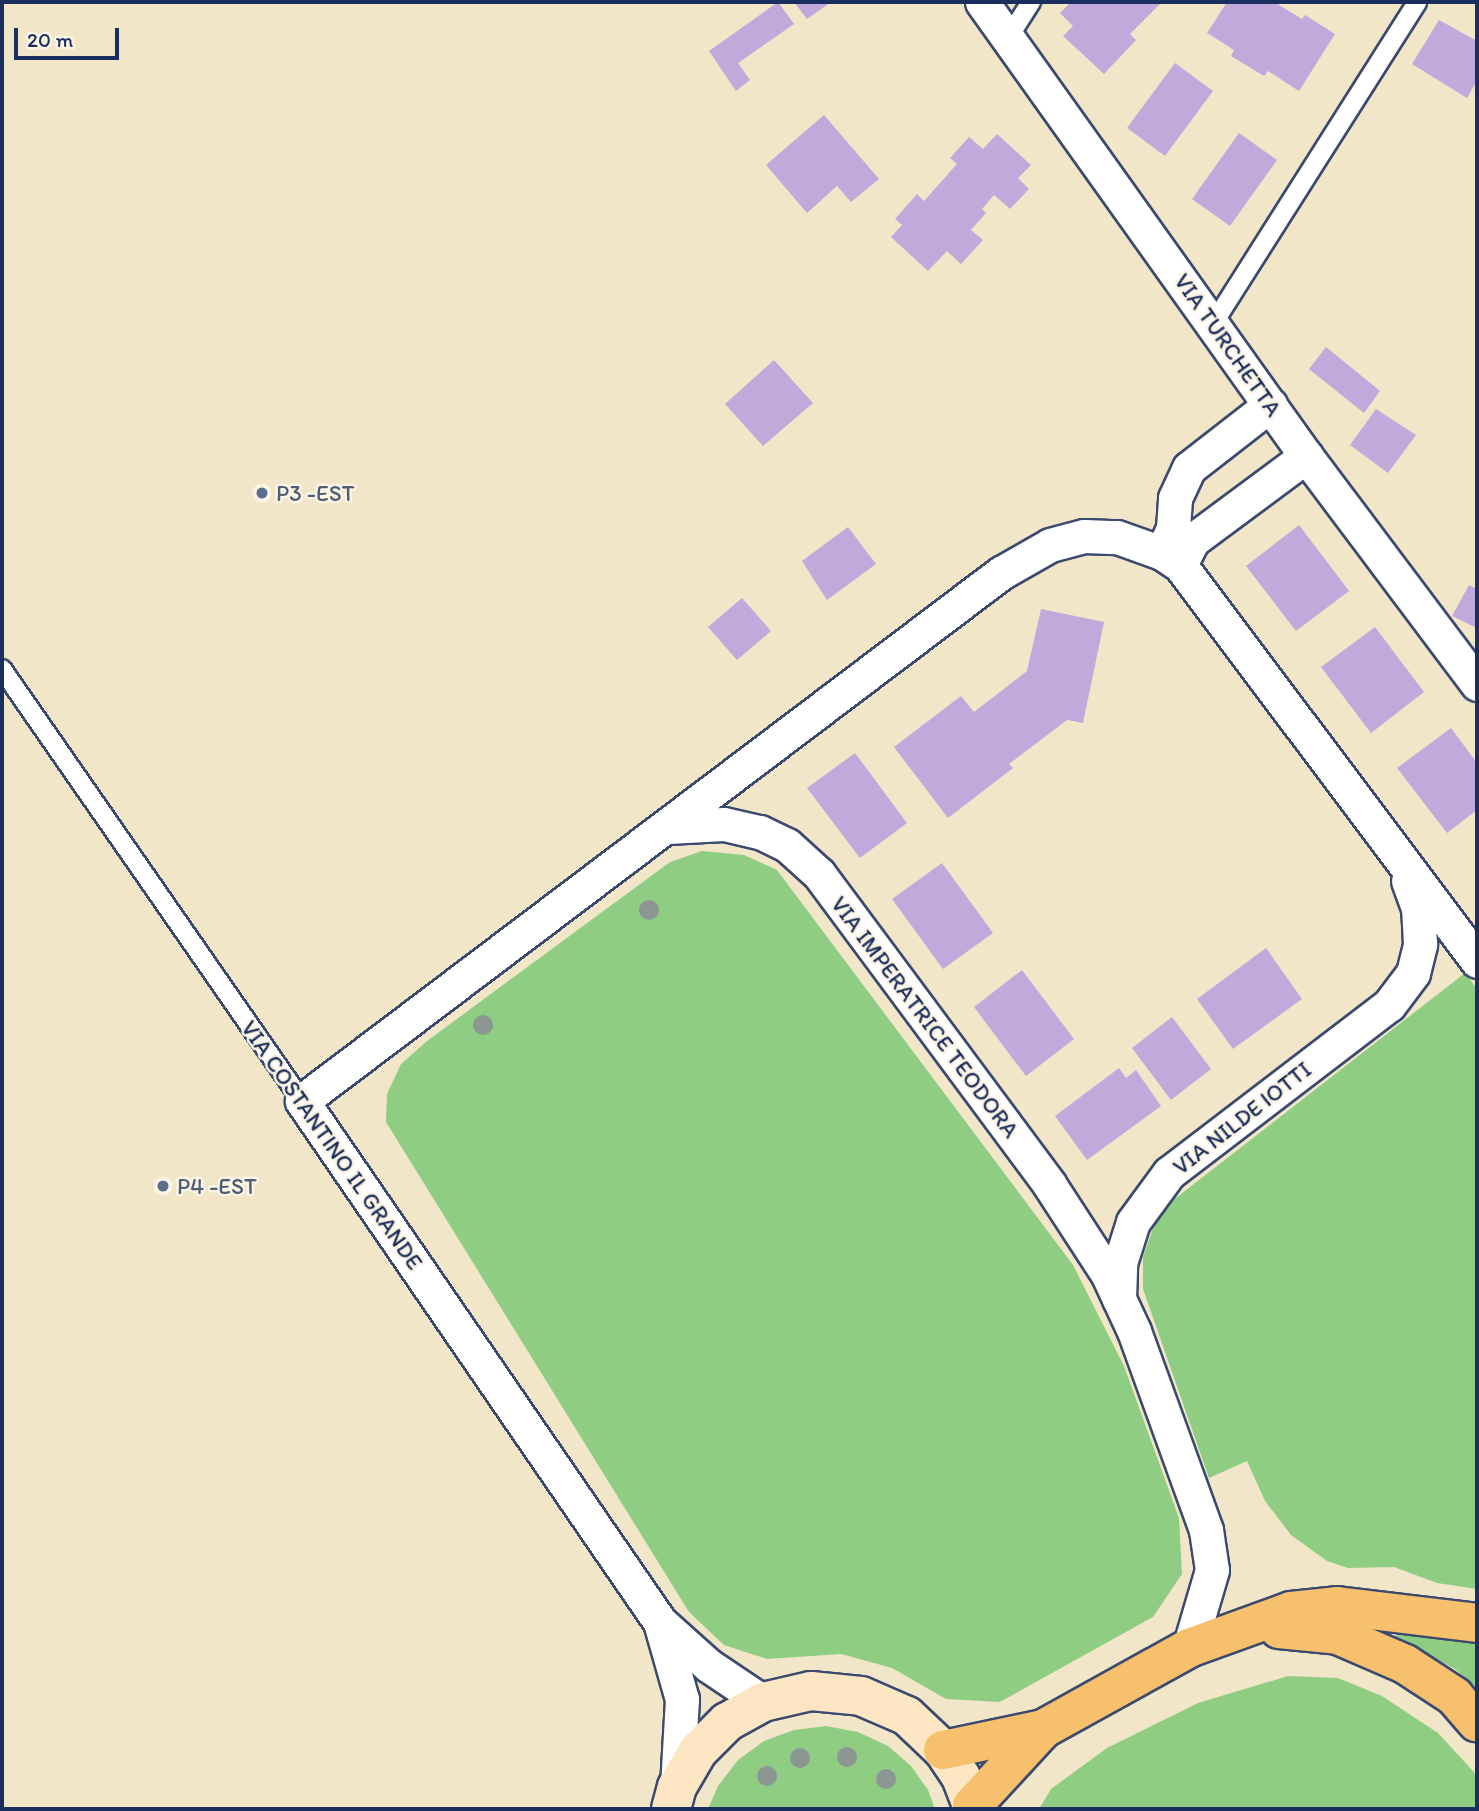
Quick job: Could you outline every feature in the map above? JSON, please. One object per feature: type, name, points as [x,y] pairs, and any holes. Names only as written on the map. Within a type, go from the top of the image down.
[{"type":"main road","points":[[943,1750],[1043,1729],[1189,1648],[1292,1611],[1337,1606],[1477,1623]]},
{"type":"main road","points":[[1252,1627],[1338,1635],[1405,1664],[1454,1696],[1477,1722]]},
{"type":"main road","points":[[674,1798],[698,1751],[727,1722],[762,1702],[811,1691],[861,1696],[906,1716],[943,1750],[961,1777],[972,1808],[1043,1729]]},
{"type":"street","name":"VIA TURCHETTA","points":[[982,2],[1306,456],[1477,684]]},
{"type":"street","points":[[1171,559],[1175,498],[1189,468],[1270,405]]},
{"type":"street","points":[[1171,559],[1306,456]]},
{"type":"street","points":[[302,1101],[1001,573],[1050,545],[1084,536],[1117,537],[1171,559],[1477,961]]},
{"type":"street","name":"VIA IMPERATRICE TEODORA","points":[[668,827],[724,824],[760,832],[787,845],[819,874],[1049,1184],[1108,1275],[1119,1300]]},
{"type":"street","name":"VIA NILDE IOTTI","points":[[1189,1648],[1212,1570],[1206,1530],[1134,1331],[1119,1300],[1120,1264],[1133,1222],[1169,1173],[1389,1005],[1413,973],[1420,944],[1418,908],[1398,856]]},
{"type":"street","name":"VIA COSTANTINO IL GRANDE","points":[[302,1101],[660,1622],[708,1665],[762,1702]]},
{"type":"street","name":"VIA COSTANTINO IL GRANDE","points":[[660,1622],[682,1699],[674,1798]]},
{"type":"lane","points":[[1008,38],[1031,2]]},
{"type":"lane","points":[[1213,324],[1417,2]]},
{"type":"lane","name":"VIA COSTANTINO IL GRANDE","points":[[2,669],[302,1101]]},
{"type":"green space","points":[[702,851],[744,855],[777,870],[1073,1265],[1124,1366],[1179,1518],[1182,1574],[1153,1617],[1000,1702],[946,1699],[892,1668],[841,1654],[767,1659],[724,1645],[689,1612],[386,1122],[387,1094],[401,1064],[427,1041],[670,862]]},
{"type":"green space","points":[[1465,973],[1477,989],[1477,1589],[1437,1583],[1394,1567],[1348,1568],[1327,1561],[1291,1535],[1265,1501],[1247,1461],[1209,1478],[1143,1289],[1143,1257],[1154,1225],[1172,1201]]},
{"type":"green space","points":[[1398,1627],[1477,1644],[1477,1688],[1455,1669],[1396,1637]]},
{"type":"green space","points":[[1288,1676],[1338,1678],[1382,1696],[1438,1733],[1477,1778],[1477,1809],[1039,1809],[1051,1789],[1107,1748],[1198,1703]]},
{"type":"green space","points":[[826,1726],[858,1732],[888,1746],[911,1766],[928,1790],[935,1809],[708,1809],[718,1786],[738,1760],[764,1741],[794,1730]]},
{"type":"building","points":[[778,2],[794,24],[738,63],[750,80],[736,91],[709,51]]},
{"type":"building","points":[[794,2],[831,2],[807,19]]},
{"type":"building","points":[[1071,2],[1162,2],[1130,34],[1136,40],[1104,74],[1063,36],[1073,26],[1060,13]]},
{"type":"building","points":[[1227,2],[1274,2],[1302,19],[1305,15],[1335,34],[1299,91],[1268,71],[1264,76],[1231,56],[1234,50],[1207,33]]},
{"type":"building","points":[[1439,20],[1477,41],[1477,81],[1467,98],[1412,64]]},
{"type":"building","points":[[1175,63],[1213,91],[1165,156],[1127,128]]},
{"type":"building","points":[[824,115],[879,179],[851,202],[837,186],[807,213],[766,165]]},
{"type":"building","points":[[1239,133],[1277,160],[1230,226],[1192,199]]},
{"type":"building","points":[[997,134],[1031,165],[1018,178],[1029,189],[1010,209],[994,195],[982,209],[986,213],[971,230],[983,240],[961,264],[947,251],[928,271],[891,237],[902,225],[895,219],[917,194],[924,201],[957,164],[950,158],[969,137],[983,149]]},
{"type":"building","points":[[1326,347],[1380,391],[1364,413],[1309,369]]},
{"type":"building","points":[[774,360],[813,403],[763,446],[725,404]]},
{"type":"building","points":[[1376,409],[1416,435],[1388,473],[1350,445]]},
{"type":"building","points":[[1299,525],[1349,591],[1296,631],[1246,566]]},
{"type":"building","points":[[848,527],[876,564],[827,600],[802,561]]},
{"type":"building","points":[[1469,585],[1477,589],[1477,628],[1452,616]]},
{"type":"building","points":[[742,598],[771,631],[737,660],[708,627]]},
{"type":"building","points":[[1041,609],[1104,622],[1083,723],[1067,720],[1009,764],[1013,768],[948,818],[894,747],[961,696],[974,712],[1027,671]]},
{"type":"building","points":[[1375,627],[1424,692],[1371,733],[1321,667]]},
{"type":"building","points":[[1451,728],[1477,763],[1477,810],[1447,833],[1397,768]]},
{"type":"building","points":[[855,753],[907,823],[860,858],[807,788]]},
{"type":"building","points":[[942,863],[993,933],[943,969],[892,899]]},
{"type":"building","points":[[1266,948],[1302,999],[1233,1049],[1197,999]]},
{"type":"building","points":[[1022,970],[1074,1039],[1026,1076],[974,1007]]},
{"type":"building","points":[[1172,1017],[1211,1069],[1171,1100],[1132,1048]]},
{"type":"building","points":[[1119,1068],[1126,1078],[1136,1070],[1161,1106],[1087,1160],[1055,1116]]},
{"type":"place","name":"P3 -EST","points":[[262,493]]},
{"type":"place","name":"P4 -EST","points":[[163,1186]]}]
